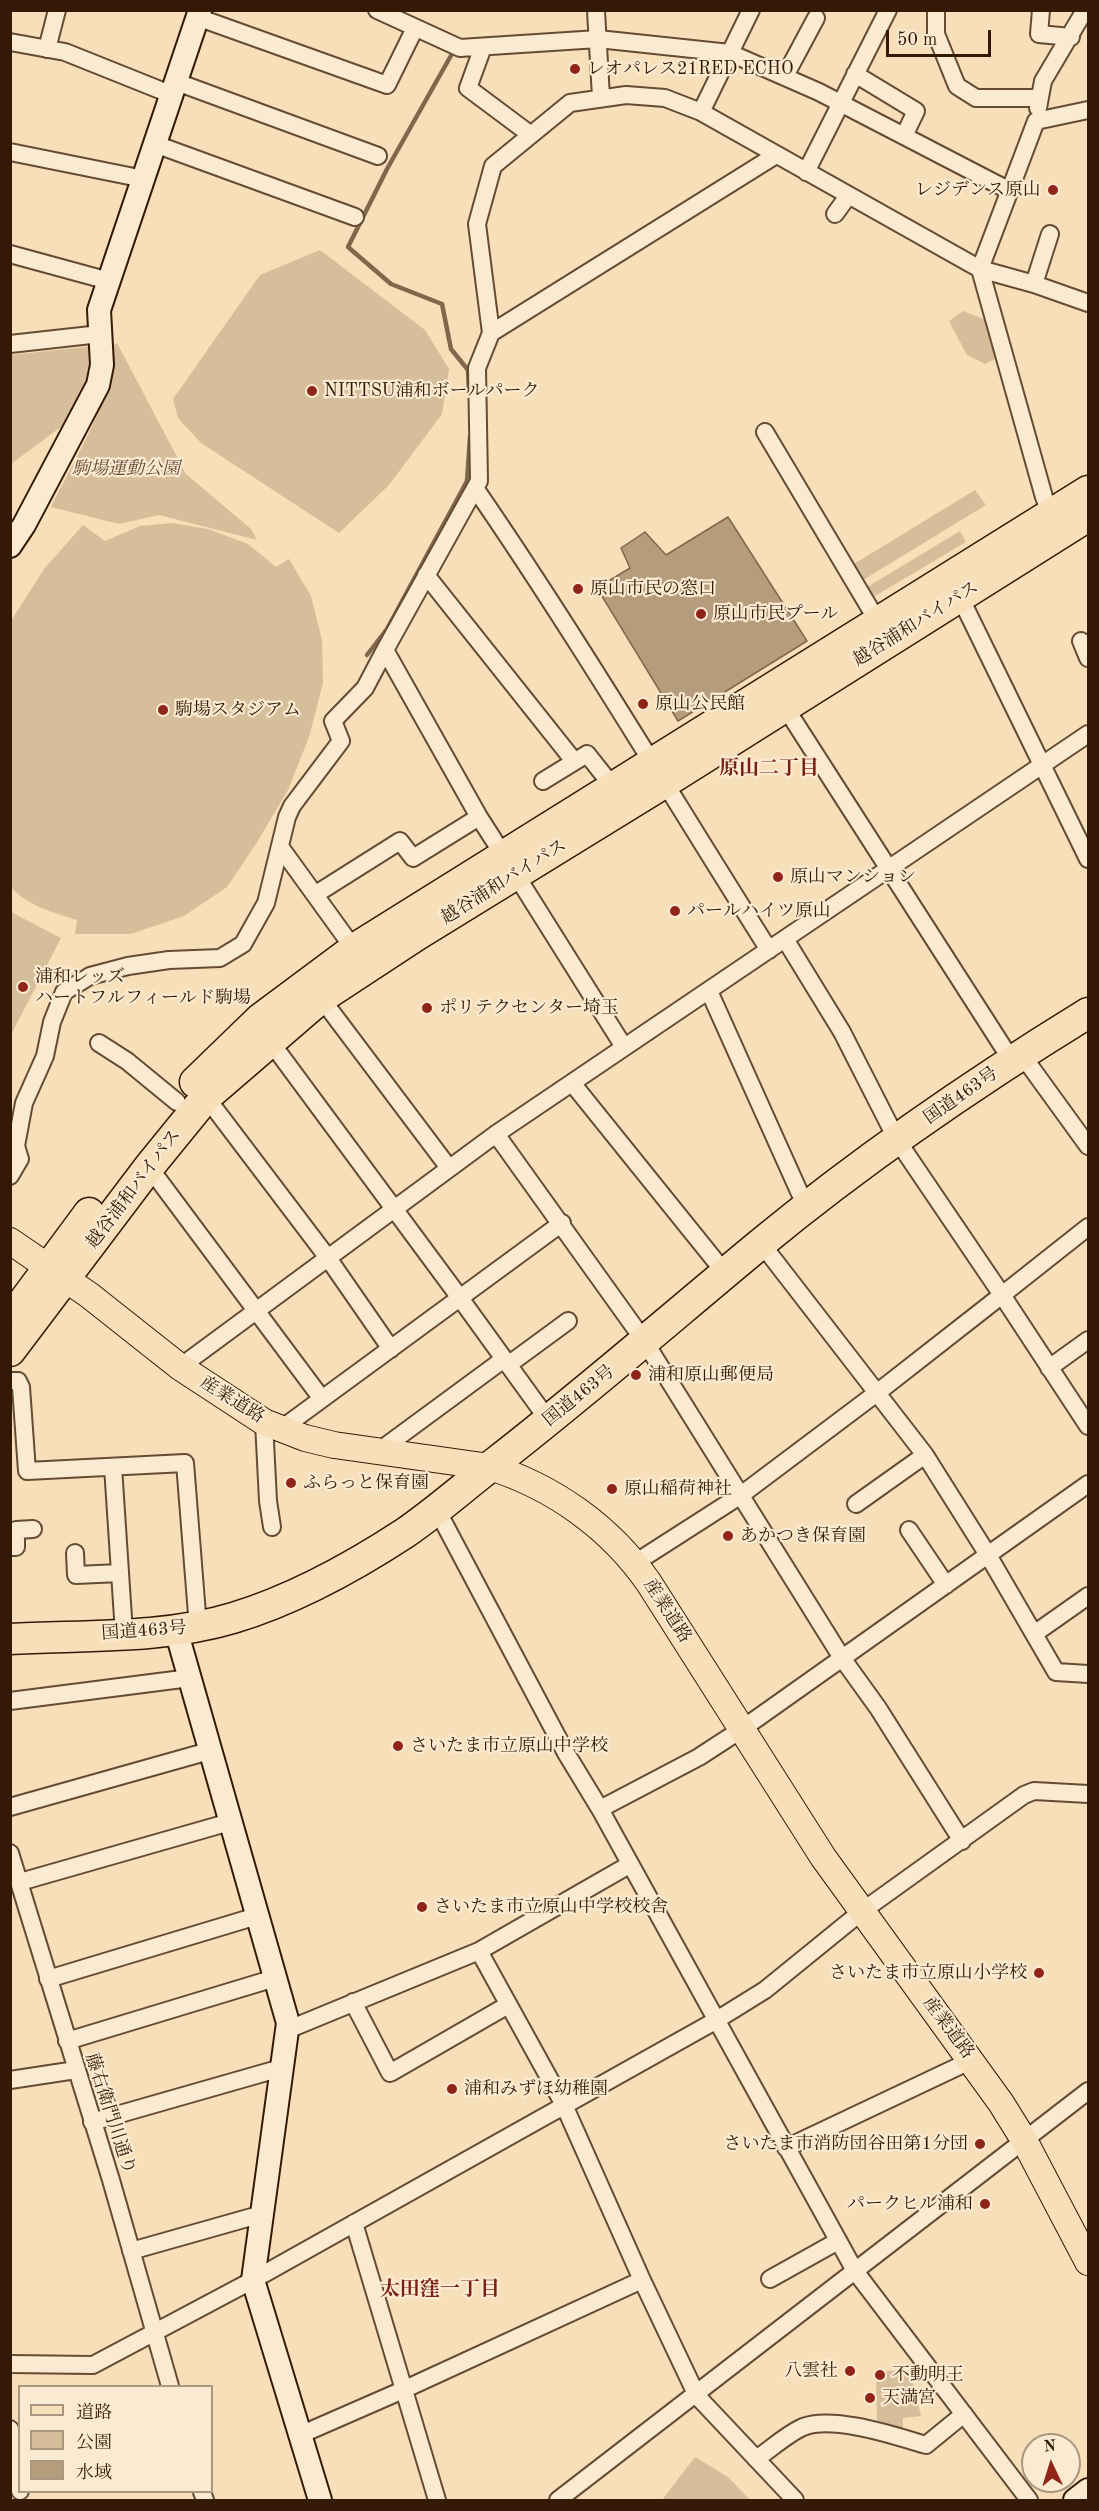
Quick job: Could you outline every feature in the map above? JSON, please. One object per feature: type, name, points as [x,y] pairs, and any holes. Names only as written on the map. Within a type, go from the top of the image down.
[{"type":"highway","name":"越谷浦和バイパス","points":[[10,1351],[145,1140],[195,1082],[260,1018],[354,949],[510,866],[658,774],[883,631],[1089,491]]},
{"type":"highway","name":"越谷浦和バイパス","points":[[10,1319],[58,1273],[206,1097],[321,999],[417,935],[614,788],[658,774],[785,707],[883,631],[960,597],[1089,516]]},
{"type":"highway","name":"国道463号","points":[[10,1639],[187,1628],[268,1606],[396,1539],[437,1510],[549,1421],[806,1207],[897,1140],[1017,1058],[1089,1013]]},
{"type":"main road","name":"産業道路","points":[[10,1241],[58,1273],[180,1367],[272,1426],[334,1445],[490,1467],[531,1483],[578,1510],[609,1536],[635,1563],[823,1857],[861,1912],[972,2060],[1024,2140],[1089,2262]]},
{"type":"street","points":[[47,49],[57,10]]},
{"type":"street","points":[[377,10],[460,48],[598,39],[730,53],[785,76],[840,103],[1010,191]]},
{"type":"street","points":[[701,112],[751,10]]},
{"type":"street","points":[[806,172],[888,10]]},
{"type":"street","points":[[936,10],[936,34],[957,86],[976,98],[1039,98]]},
{"type":"street","points":[[1041,10],[1039,34],[1071,37]]},
{"type":"street","points":[[1051,515],[980,269],[1036,121],[1043,81],[1085,10]]},
{"type":"street","points":[[596,11],[601,97]]},
{"type":"street","points":[[10,546],[24,525],[98,385],[102,365],[99,310],[144,179],[172,87],[199,14],[387,84],[415,28]]},
{"type":"street","points":[[785,76],[816,18]]},
{"type":"street","points":[[10,42],[64,52],[378,156]]},
{"type":"street","points":[[483,47],[468,88],[531,135]]},
{"type":"street","points":[[855,74],[916,111],[904,136]]},
{"type":"street","points":[[10,1176],[20,1159],[16,1146],[24,1102],[45,1056],[52,1022],[64,992],[90,976],[129,966],[169,960],[219,958],[243,944],[266,903],[287,817],[292,806],[341,741],[333,721],[365,688],[479,481],[477,368],[491,333],[477,224],[493,166],[570,103],[626,95],[665,98],[701,112],[980,269],[1089,303]]},
{"type":"street","points":[[1036,121],[1089,110]]},
{"type":"street","points":[[155,144],[355,217]]},
{"type":"street","points":[[10,152],[144,179]]},
{"type":"street","points":[[491,333],[776,155]]},
{"type":"street","points":[[835,214],[848,196]]},
{"type":"street","points":[[1034,284],[1050,234]]},
{"type":"street","points":[[10,254],[109,281]]},
{"type":"street","points":[[10,344],[100,334]]},
{"type":"street","points":[[765,432],[883,631]]},
{"type":"street","points":[[475,488],[546,592],[769,950]]},
{"type":"street","points":[[426,575],[574,761]]},
{"type":"street","points":[[960,597],[1089,859]]},
{"type":"street","points":[[1081,641],[1089,658]]},
{"type":"street","points":[[385,650],[478,817],[624,1047]]},
{"type":"street","points":[[785,707],[889,868],[1017,1058],[1089,1146]]},
{"type":"street","points":[[180,1367],[496,1134],[1089,734]]},
{"type":"street","points":[[543,781],[586,754],[614,788]]},
{"type":"street","points":[[316,894],[400,841],[413,858],[478,817]]},
{"type":"street","points":[[281,848],[354,949]]},
{"type":"street","points":[[785,939],[842,1032],[897,1140],[1049,1368],[1086,1416]]},
{"type":"street","points":[[709,991],[806,1207]]},
{"type":"street","points":[[321,999],[449,1168]]},
{"type":"street","points":[[270,1041],[395,1208],[549,1421]]},
{"type":"street","points":[[99,1043],[127,1061],[177,1102]]},
{"type":"street","points":[[572,1083],[725,1273]]},
{"type":"street","points":[[206,1097],[327,1258],[391,1348]]},
{"type":"street","points":[[496,1134],[562,1223],[645,1342],[842,1658],[878,1708],[962,1841]]},
{"type":"street","points":[[149,1167],[322,1399]]},
{"type":"street","points":[[272,1527],[268,1501],[272,1426],[322,1399],[562,1223]]},
{"type":"street","points":[[635,1563],[741,1495],[878,1392],[1089,1227]]},
{"type":"street","points":[[761,1243],[925,1455],[988,1555],[1056,1672],[1089,1674]]},
{"type":"street","points":[[379,1451],[568,1321]]},
{"type":"street","points":[[1049,1368],[1089,1340]]},
{"type":"street","points":[[10,1381],[18,1381],[21,1387],[27,1471],[185,1463],[187,1628],[190,1678],[288,2022],[253,2280],[320,2500]]},
{"type":"street","points":[[856,1504],[925,1455]]},
{"type":"street","points":[[113,1467],[124,1633]]},
{"type":"street","points":[[600,1809],[699,1757],[742,1729],[1089,1484]]},
{"type":"street","points":[[437,1510],[566,1753],[600,1809],[855,2271],[1029,2500]]},
{"type":"street","points":[[10,1547],[16,1547],[16,1530],[33,1528]]},
{"type":"street","points":[[909,1530],[946,1585]]},
{"type":"street","points":[[75,1553],[76,1575],[120,1573]]},
{"type":"street","points":[[1034,1634],[1089,1596]]},
{"type":"street","points":[[10,1701],[190,1678]]},
{"type":"street","points":[[10,1806],[209,1750]]},
{"type":"street","points":[[10,2364],[93,2365],[253,2280],[715,2021],[765,1990],[861,1912],[1024,1795],[1034,1791],[1089,1794]]},
{"type":"street","points":[[14,1868],[230,1822]]},
{"type":"street","points":[[286,2030],[479,1951],[629,1865]]},
{"type":"street","name":"藤右衛門川通り","points":[[14,1868],[170,2385]]},
{"type":"street","points":[[48,1979],[257,1916]]},
{"type":"street","points":[[479,1951],[564,2105],[642,2280],[696,2393],[795,2500]]},
{"type":"street","points":[[67,2041],[275,1978]]},
{"type":"street","points":[[353,2002],[390,2073],[508,2005]]},
{"type":"street","points":[[786,2148],[972,2060]]},
{"type":"street","points":[[92,2122],[281,2068]]},
{"type":"street","points":[[10,2080],[76,2070]]},
{"type":"street","points":[[558,2500],[1089,2091]]},
{"type":"street","points":[[131,2251],[262,2214]]},
{"type":"street","points":[[354,2223],[437,2500]]},
{"type":"street","points":[[770,2279],[838,2241]]},
{"type":"street","points":[[300,2434],[404,2390],[642,2280]]},
{"type":"street","points":[[756,2459],[803,2427],[827,2424],[874,2429],[926,2445],[964,2414]]},
{"type":"street","points":[[10,2429],[18,2479]]},
{"type":"street","points":[[1075,2500],[1089,2490]]},
{"type":"green space","name":"NITTSU浦和ボールパーク","points":[[320,250],[425,330],[449,369],[442,414],[389,485],[339,533],[201,443],[178,418],[173,399],[260,275]]},
{"type":"green space","points":[[963,311],[989,321],[997,358],[985,364],[967,355],[949,321]]},
{"type":"green space","name":"駒場運動公園","points":[[117,343],[186,474],[251,529],[257,540],[159,515],[119,524],[51,507],[100,407],[111,365],[111,346]]},
{"type":"green space","points":[[93,346],[92,369],[69,421],[11,464],[11,355]]},
{"type":"green space","points":[[975,490],[986,505],[863,580],[854,564]]},
{"type":"green space","name":"駒場スタジアム","points":[[172,523],[208,529],[248,544],[276,567],[289,559],[311,596],[322,640],[323,683],[309,737],[288,790],[227,887],[184,916],[131,934],[75,934],[77,920],[33,904],[11,887],[11,621],[44,569],[83,525],[105,541],[140,526]]},
{"type":"green space","points":[[960,531],[966,542],[870,599],[864,589]]},
{"type":"green space","name":"浦和レッズ ハートフルフィールド駒場","points":[[11,912],[61,938],[11,1035]]},
{"type":"green space","points":[[910,2370],[921,2416],[903,2418],[903,2430],[877,2420],[876,2382],[884,2381],[884,2371]]},
{"type":"green space","points":[[695,2457],[728,2477],[750,2500],[662,2500]]},
{"type":"water","name":"原山市民プール","points":[[728,517],[807,641],[678,721],[597,588],[630,568],[621,548],[645,532],[666,555]]},
{"type":"waterway","points":[[453,52],[387,169],[348,247],[391,284],[442,304],[451,349],[468,370],[469,393]]},
{"type":"waterway","points":[[367,655],[387,629],[467,481],[470,437]]},
{"type":"place","name":"レオパレス21RED ECHO","points":[[575,69]]},
{"type":"place","name":"レジデンス原山","points":[[1053,190]]},
{"type":"place","name":"NITTSU浦和ボールパーク","points":[[312,391]]},
{"type":"place","name":"原山市民の窓口","points":[[578,589]]},
{"type":"place","name":"原山市民プール","points":[[701,614]]},
{"type":"place","name":"原山公民館","points":[[643,704]]},
{"type":"place","name":"駒場スタジアム","points":[[163,710]]},
{"type":"place","name":"原山マンション","points":[[778,877]]},
{"type":"place","name":"パールハイツ原山","points":[[675,911]]},
{"type":"place","name":"浦和レッズ ハートフルフィールド駒場","points":[[23,987]]},
{"type":"place","name":"ポリテクセンター埼玉","points":[[427,1008]]},
{"type":"place","name":"浦和原山郵便局","points":[[636,1375]]},
{"type":"place","name":"ふらっと保育園","points":[[291,1483]]},
{"type":"place","name":"原山稲荷神社","points":[[612,1489]]},
{"type":"place","name":"あかつき保育園","points":[[728,1536]]},
{"type":"place","name":"さいたま市立原山中学校","points":[[398,1746]]},
{"type":"place","name":"さいたま市立原山中学校校舎","points":[[422,1907]]},
{"type":"place","name":"さいたま市立原山小学校","points":[[1039,1973]]},
{"type":"place","name":"浦和みずほ幼稚園","points":[[452,2089]]},
{"type":"place","name":"さいたま市消防団谷田第1分団","points":[[980,2144]]},
{"type":"place","name":"パークヒル浦和","points":[[985,2204]]},
{"type":"place","name":"八雲社","points":[[850,2371]]},
{"type":"place","name":"不動明王","points":[[880,2375]]},
{"type":"place","name":"天満宮","points":[[870,2398]]},
{"type":"district","name":"原山二丁目","points":[[769,769]]},
{"type":"district","name":"太田窪一丁目","points":[[440,2290]]}]
